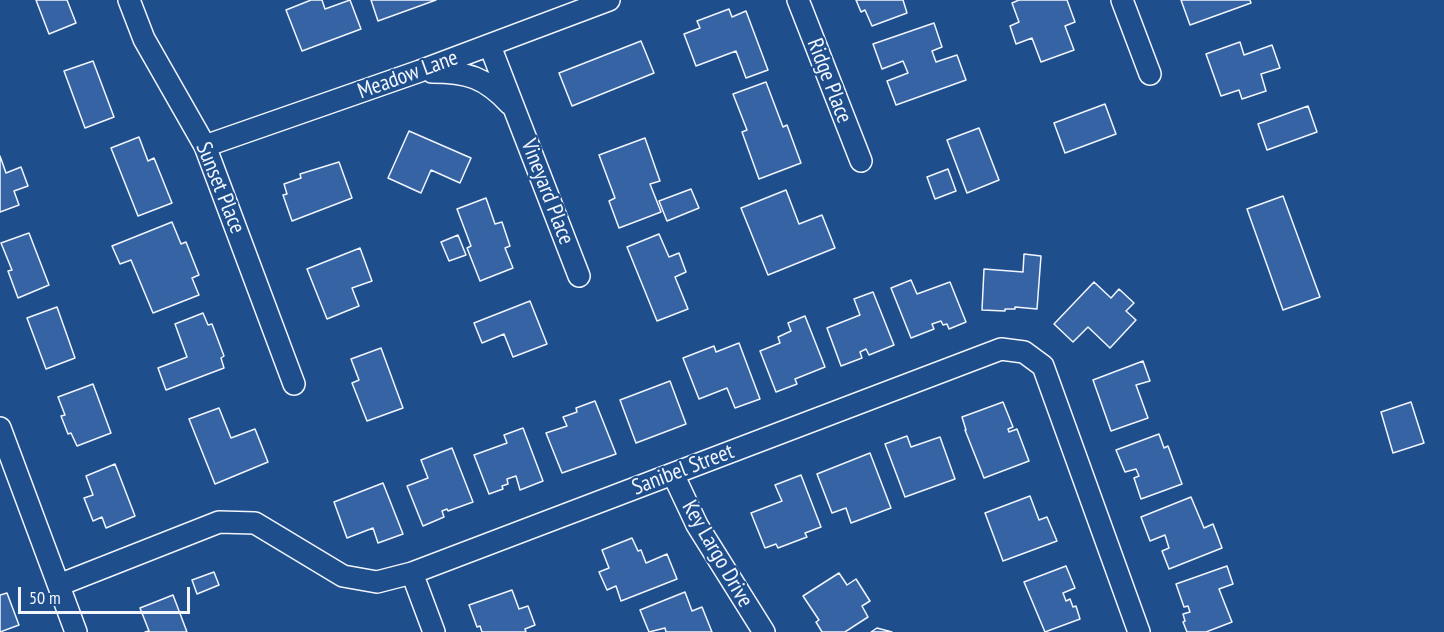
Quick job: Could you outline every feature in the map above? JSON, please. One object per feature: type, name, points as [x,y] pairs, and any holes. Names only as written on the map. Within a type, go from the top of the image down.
[{"type":"street","name":"Sunset Place","points":[[129,0],[144,39],[205,147],[294,384]]},
{"type":"street","name":"Meadow Lane","points":[[205,147],[489,46],[609,0]]},
{"type":"street","name":"Ridge Place","points":[[798,0],[861,161]]},
{"type":"street","points":[[1122,0],[1150,74]]},
{"type":"street","name":"Vineyard Place","points":[[489,46],[579,276]]},
{"type":"street","name":"Vineyard Place","points":[[420,71],[450,72],[476,77],[495,88],[514,109]]},
{"type":"street","name":"Sanibel Street","points":[[59,585],[219,522],[255,523],[343,576],[377,582],[412,573],[1001,349],[1024,352],[1043,366],[1139,632]]},
{"type":"street","points":[[0,428],[76,632]]},
{"type":"street","name":"Key Largo Drive","points":[[673,474],[697,525],[764,632]]},
{"type":"street","points":[[412,573],[434,632]]},
{"type":"building","points":[[36,0],[67,0],[76,23],[49,34]]},
{"type":"building","points":[[311,0],[322,0],[325,9],[350,0],[361,29],[302,51],[286,10]]},
{"type":"building","points":[[371,0],[436,0],[378,21]]},
{"type":"building","points":[[856,0],[903,0],[907,13],[872,26],[865,10],[861,12]]},
{"type":"building","points":[[1019,0],[1067,0],[1075,22],[1065,26],[1074,50],[1041,62],[1032,38],[1016,44],[1010,26],[1019,22],[1012,3]]},
{"type":"building","points":[[1181,0],[1250,0],[1251,3],[1190,25]]},
{"type":"building","points":[[729,9],[732,17],[746,11],[768,70],[746,78],[736,51],[696,66],[684,34],[700,28],[697,21]]},
{"type":"building","points":[[934,23],[942,47],[932,51],[936,62],[957,55],[966,80],[896,105],[887,81],[908,73],[903,61],[882,69],[873,44]]},
{"type":"building","points":[[641,41],[654,73],[572,106],[559,73]]},
{"type":"building","points":[[1240,42],[1244,55],[1272,45],[1280,68],[1261,74],[1266,91],[1242,99],[1239,90],[1221,96],[1206,54]]},
{"type":"building","points":[[93,61],[114,117],[85,128],[64,71]]},
{"type":"building","points":[[766,82],[783,127],[787,125],[801,163],[759,179],[742,132],[747,130],[733,94]]},
{"type":"building","points":[[1105,104],[1116,134],[1065,153],[1054,123]]},
{"type":"building","points":[[1308,106],[1317,132],[1267,150],[1258,124]]},
{"type":"building","points":[[979,128],[999,180],[967,193],[947,140]]},
{"type":"building","points":[[409,131],[471,158],[460,183],[431,170],[421,193],[388,178]]},
{"type":"building","points":[[139,137],[148,161],[154,158],[172,203],[138,216],[111,148]]},
{"type":"building","points":[[645,138],[660,181],[650,184],[661,212],[619,228],[609,201],[615,198],[599,155]]},
{"type":"building","points":[[0,156],[6,173],[21,167],[28,186],[14,191],[19,205],[0,212]]},
{"type":"building","points":[[339,162],[352,198],[292,221],[283,195],[287,194],[284,184],[301,178],[300,174]]},
{"type":"building","points":[[948,169],[956,191],[935,199],[927,177]]},
{"type":"building","points":[[691,189],[699,208],[667,221],[659,201]]},
{"type":"building","points":[[786,190],[799,224],[822,215],[835,248],[768,275],[741,208]]},
{"type":"building","points":[[1283,196],[1320,297],[1283,310],[1247,209]]},
{"type":"building","points":[[486,198],[495,224],[502,222],[510,246],[505,248],[513,268],[480,281],[467,248],[471,246],[457,209]]},
{"type":"building","points":[[172,222],[181,244],[186,242],[199,275],[192,278],[199,295],[153,313],[131,260],[120,264],[112,246]]},
{"type":"building","points":[[29,233],[49,285],[18,298],[8,271],[12,270],[1,243]]},
{"type":"building","points":[[659,234],[669,257],[679,253],[686,272],[675,277],[688,309],[657,321],[627,247]]},
{"type":"building","points":[[458,235],[466,255],[449,261],[441,242]]},
{"type":"building","points":[[360,248],[372,281],[352,288],[359,306],[327,319],[307,269]]},
{"type":"building","points":[[1024,254],[1041,256],[1037,309],[1015,307],[1015,309],[1005,309],[1005,311],[982,310],[984,269],[1023,272]]},
{"type":"building","points":[[911,280],[917,294],[950,282],[966,322],[949,329],[947,324],[943,325],[941,321],[932,324],[934,329],[911,338],[891,288]]},
{"type":"building","points":[[1094,282],[1111,298],[1119,289],[1134,303],[1126,311],[1136,320],[1110,348],[1088,327],[1073,342],[1054,324]]},
{"type":"building","points":[[873,292],[894,345],[869,355],[866,349],[860,352],[862,358],[841,366],[827,328],[860,315],[854,299]]},
{"type":"building","points":[[530,301],[547,344],[513,357],[504,334],[482,343],[474,323]]},
{"type":"building","points":[[57,307],[75,358],[46,369],[27,318]]},
{"type":"building","points":[[203,313],[208,325],[212,324],[224,356],[221,358],[224,368],[166,390],[158,368],[187,357],[175,324]]},
{"type":"building","points":[[805,316],[825,367],[795,379],[797,384],[776,392],[760,351],[780,343],[778,337],[791,331],[788,323]]},
{"type":"building","points":[[739,343],[760,399],[735,408],[727,388],[699,399],[683,358],[714,346],[716,352]]},
{"type":"building","points":[[381,348],[403,408],[367,421],[352,383],[359,380],[351,359]]},
{"type":"building","points":[[1143,361],[1150,381],[1136,385],[1148,418],[1111,431],[1093,380]]},
{"type":"building","points":[[670,381],[686,424],[636,443],[620,400]]},
{"type":"building","points":[[93,384],[111,433],[77,446],[71,433],[68,434],[61,416],[65,415],[58,397]]},
{"type":"building","points":[[595,401],[616,454],[562,473],[546,433],[567,426],[563,417],[577,412],[576,408]]},
{"type":"building","points":[[1003,402],[1013,427],[1008,429],[1009,432],[1017,429],[1029,461],[984,478],[962,417]]},
{"type":"building","points":[[1411,402],[1424,443],[1393,453],[1381,412]]},
{"type":"building","points":[[219,408],[231,438],[255,429],[268,462],[215,484],[189,419]]},
{"type":"building","points":[[523,428],[543,481],[520,490],[516,476],[507,479],[508,484],[502,486],[503,489],[489,494],[474,455],[507,443],[504,435]]},
{"type":"building","points":[[1159,434],[1164,448],[1168,446],[1182,484],[1141,499],[1134,478],[1139,476],[1136,469],[1125,472],[1116,450]]},
{"type":"building","points":[[907,436],[911,447],[940,437],[955,479],[905,497],[885,444]]},
{"type":"building","points":[[452,448],[473,502],[442,511],[444,517],[423,526],[407,486],[428,478],[421,460]]},
{"type":"building","points":[[870,453],[891,508],[851,523],[846,508],[832,513],[817,474]]},
{"type":"building","points":[[115,464],[135,516],[106,528],[102,517],[93,521],[84,498],[93,495],[86,476]]},
{"type":"building","points":[[801,475],[821,527],[805,533],[807,537],[778,548],[776,544],[765,548],[751,513],[782,501],[775,485]]},
{"type":"building","points":[[383,483],[403,534],[378,543],[373,528],[347,538],[334,502]]},
{"type":"building","points":[[1030,496],[1039,520],[1047,517],[1057,541],[1003,561],[985,513]]},
{"type":"building","points":[[1191,497],[1204,528],[1213,524],[1222,548],[1169,569],[1162,551],[1169,548],[1165,535],[1150,541],[1141,517]]},
{"type":"building","points":[[632,538],[638,551],[641,550],[646,563],[667,554],[677,579],[621,601],[616,586],[607,590],[599,572],[609,568],[602,550]]},
{"type":"building","points":[[1066,566],[1075,588],[1063,593],[1066,601],[1070,599],[1073,607],[1076,606],[1080,619],[1045,632],[1024,582]]},
{"type":"building","points":[[1227,566],[1233,584],[1219,589],[1232,622],[1206,632],[1187,632],[1183,614],[1190,612],[1188,606],[1184,607],[1176,584]]},
{"type":"building","points":[[214,572],[219,585],[197,594],[192,580]]},
{"type":"building","points":[[839,573],[847,585],[856,579],[870,601],[862,606],[868,617],[845,632],[822,632],[816,622],[819,620],[803,596]]},
{"type":"building","points":[[512,590],[519,609],[528,606],[535,625],[525,629],[526,632],[482,632],[480,626],[477,627],[469,605]]},
{"type":"building","points":[[685,592],[692,611],[702,607],[712,632],[666,632],[665,628],[649,632],[640,610]]},
{"type":"building","points":[[7,593],[19,625],[0,632],[0,595]]},
{"type":"building","points":[[173,595],[187,632],[145,632],[149,631],[140,608]]},
{"type":"building","points":[[877,628],[892,632],[871,632]]}]
